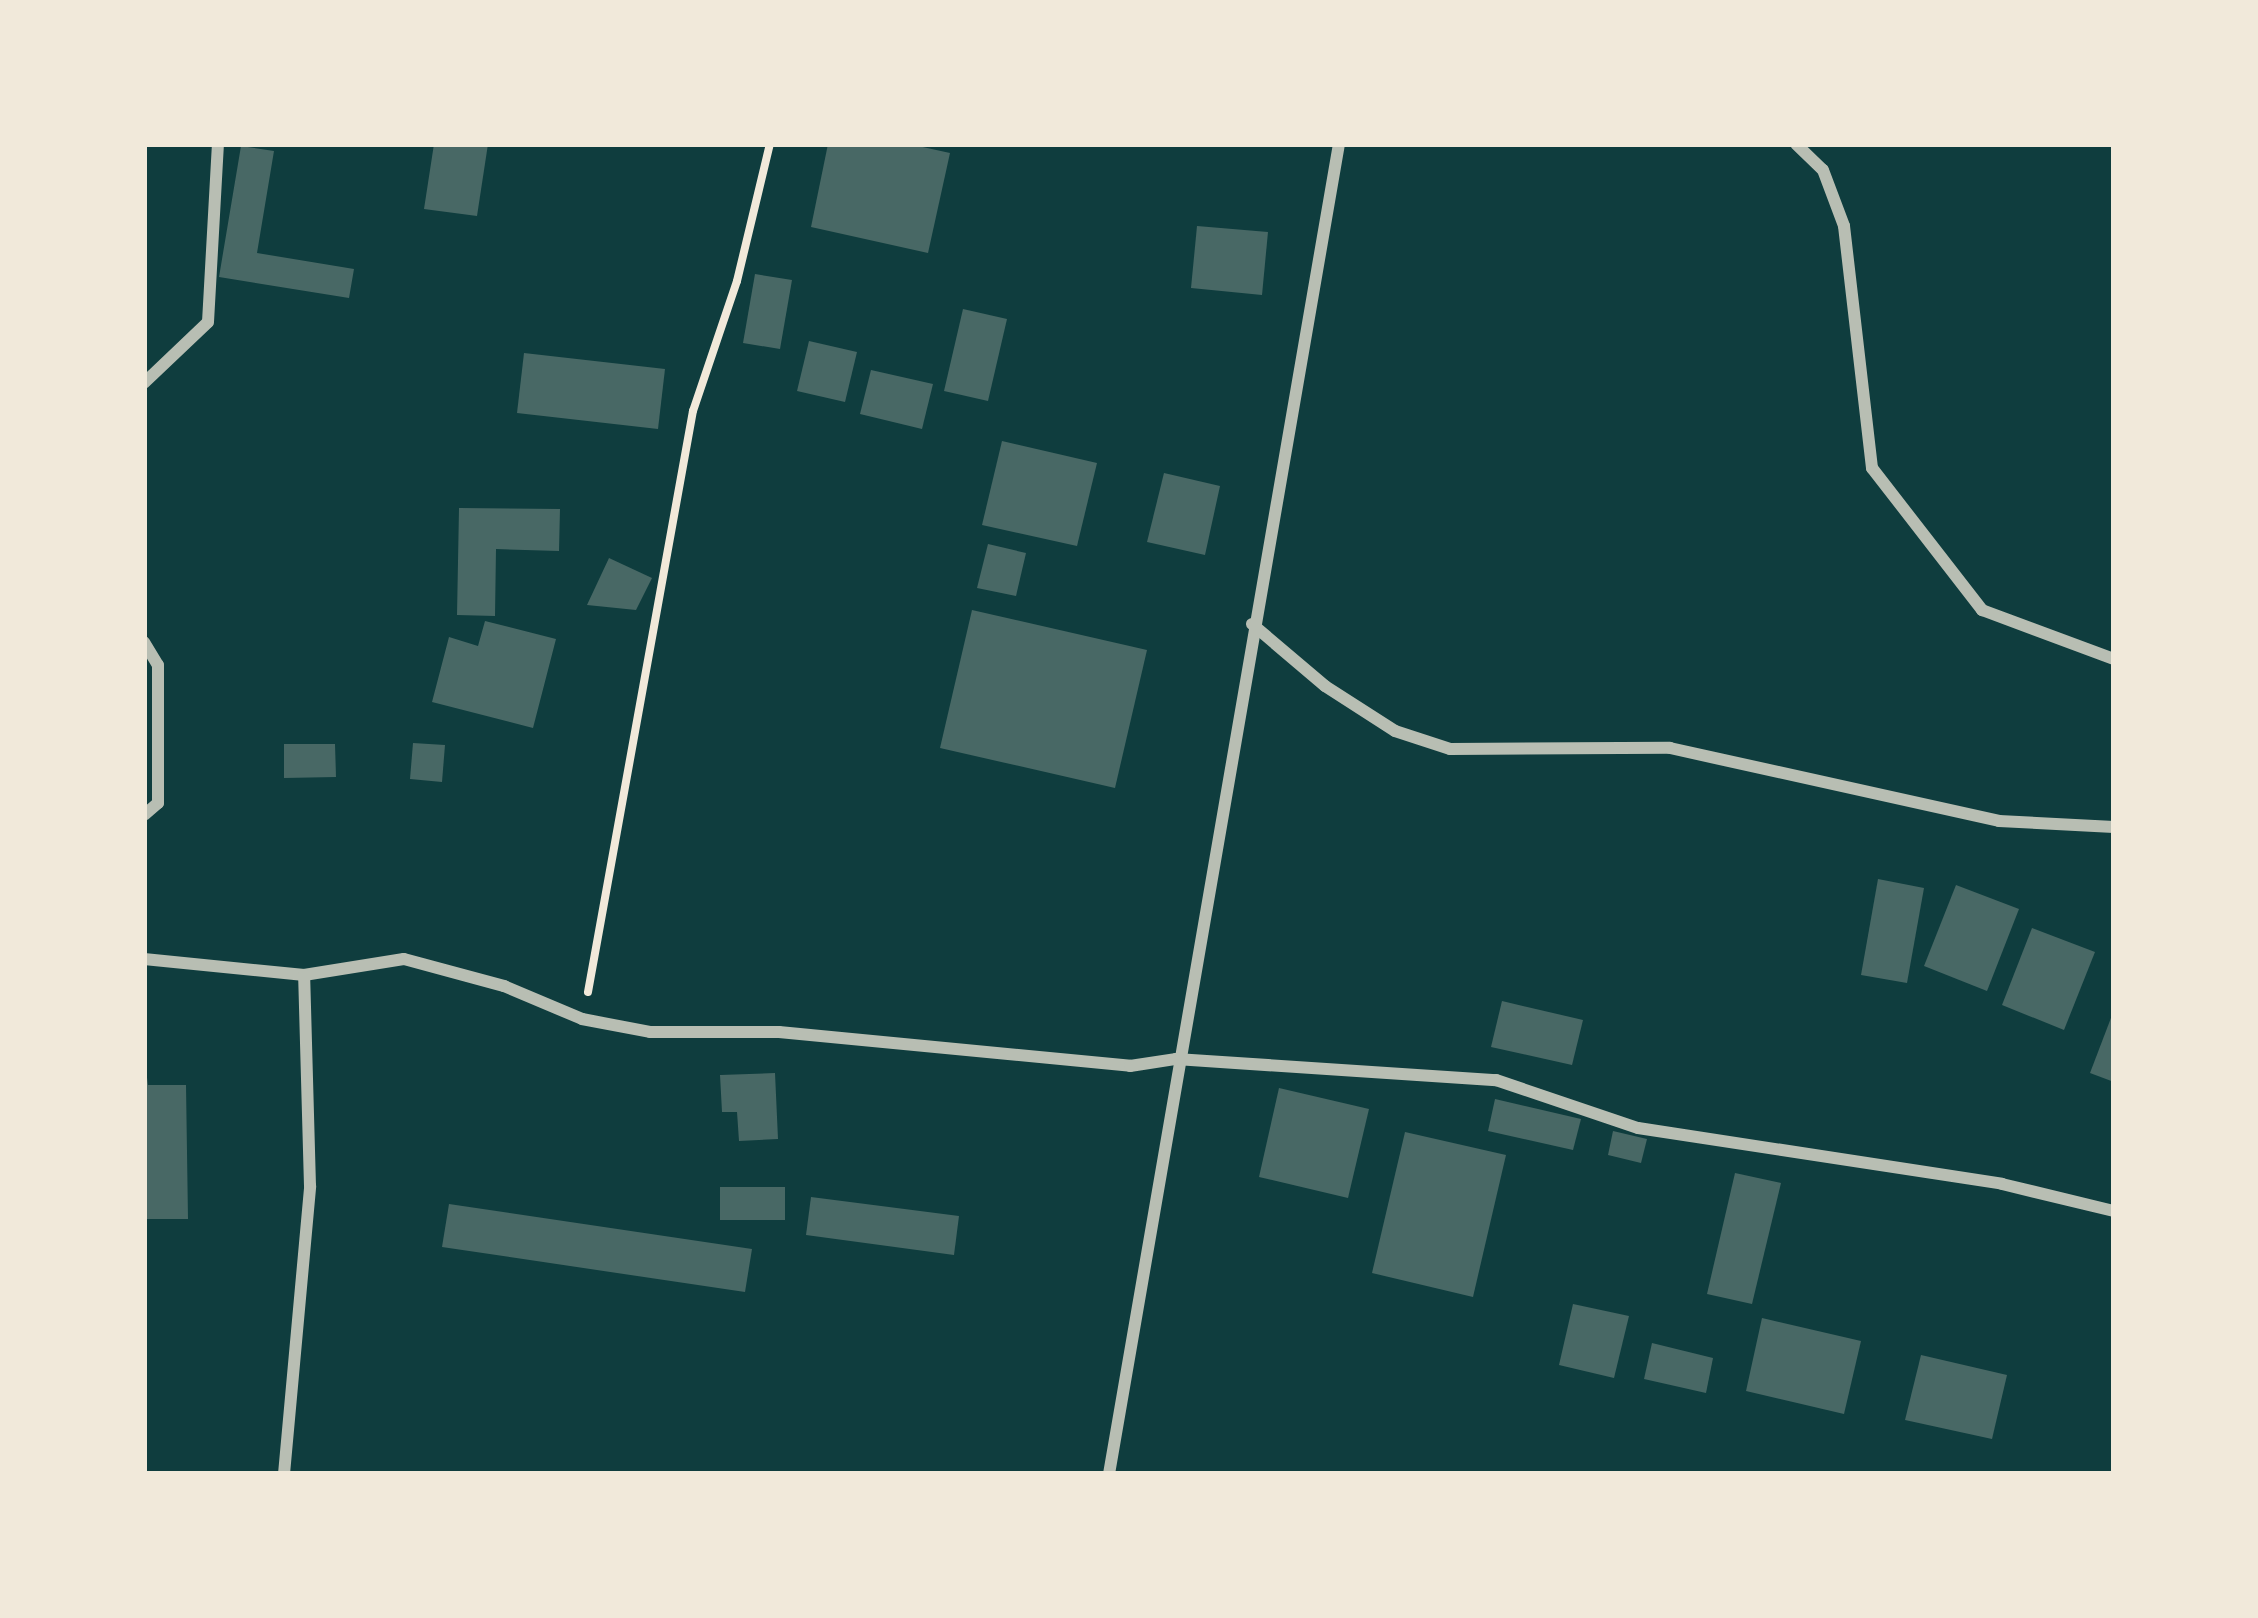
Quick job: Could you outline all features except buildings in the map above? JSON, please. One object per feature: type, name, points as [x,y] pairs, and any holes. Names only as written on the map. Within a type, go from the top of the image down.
[{"type":"street","points":[[144,383],[208,322],[218,144]]},
{"type":"street","points":[[1109,1474],[1176,1059],[1339,144]]},
{"type":"street","points":[[1796,144],[1823,170],[1844,226],[1872,468],[1982,610],[2114,659]]},
{"type":"street","points":[[1252,624],[1378,720],[1450,748],[1670,748],[1999,821],[2114,827]]},
{"type":"street","points":[[144,642],[158,665],[158,803],[144,814]]},
{"type":"street","points":[[144,959],[304,975],[404,959],[504,986],[582,1019],[650,1032],[778,1032],[1130,1066],[1176,1059],[1521,1083],[1638,1128],[2002,1184],[2114,1210]]},
{"type":"street","points":[[284,1474],[310,1186],[304,975]]},
{"type":"path","points":[[582,1019],[645,709],[693,411],[737,281],[770,144]]}]
